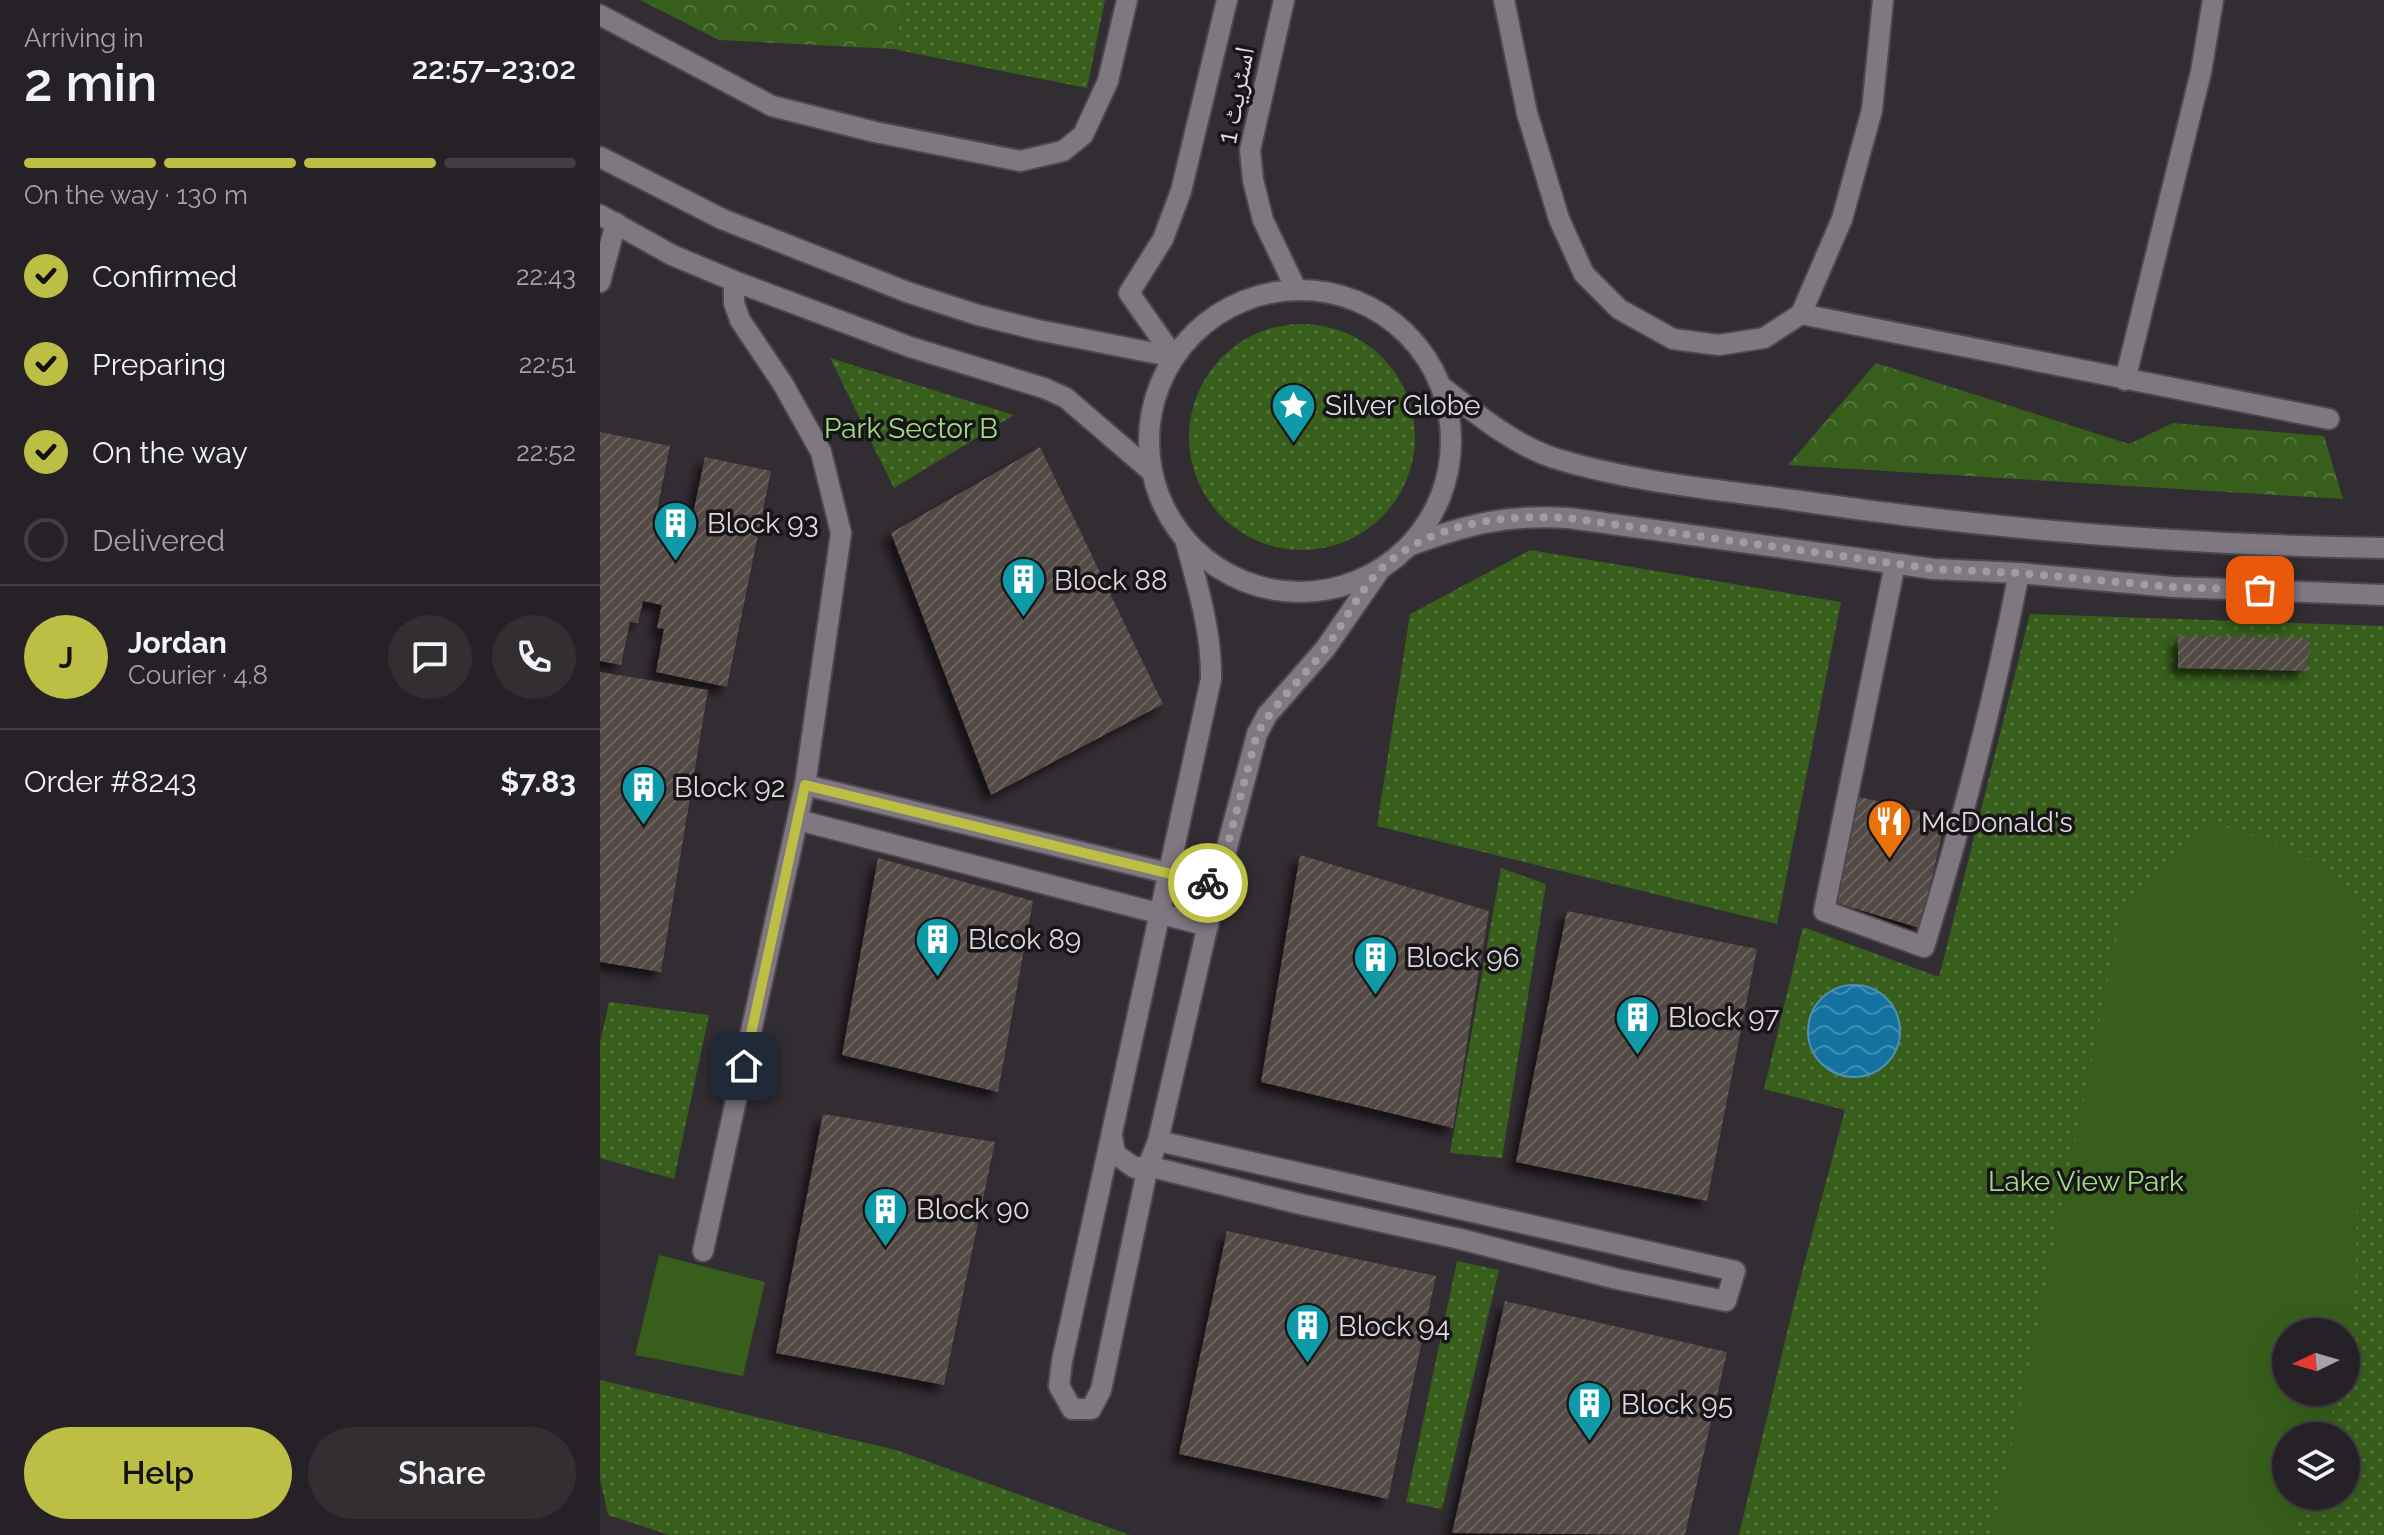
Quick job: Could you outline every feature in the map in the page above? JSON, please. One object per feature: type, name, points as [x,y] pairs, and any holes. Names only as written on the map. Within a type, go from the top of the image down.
[{"type":"street","points":[[600,15],[772,106],[875,132],[1020,161],[1063,151],[1083,135],[1108,81],[1127,0]]},
{"type":"street","name":"اسٹریٹ 1","points":[[1174,357],[1129,293],[1163,239],[1181,191],[1227,0]]},
{"type":"street","name":"اسٹریٹ 1","points":[[1284,0],[1250,150],[1253,180],[1263,220],[1296,289]]},
{"type":"street","points":[[1504,0],[1527,113],[1559,219],[1584,274],[1619,309],[1673,339],[1719,345],[1764,338],[1801,314],[1842,219],[1872,110],[1883,0]]},
{"type":"street","points":[[2125,380],[2201,72],[2213,0]]},
{"type":"street","points":[[600,157],[722,219],[907,292],[1038,330],[1174,357]]},
{"type":"street","points":[[600,282],[608,219],[672,255],[734,281],[910,347],[1044,388],[1066,398],[1152,472]]},
{"type":"street","points":[[703,1251],[805,785],[841,533],[821,452],[783,384],[740,320],[734,303],[734,281]]},
{"type":"street","points":[[1296,289],[1333,292],[1368,305],[1400,326],[1425,354],[1442,387],[1452,429],[1449,471],[1436,510],[1411,545],[1379,571],[1346,586],[1311,593],[1276,591],[1242,581],[1221,569],[1185,539],[1159,496],[1152,472],[1149,442],[1152,412],[1161,383],[1174,357],[1198,329],[1227,308],[1260,294],[1296,289]]},
{"type":"street","points":[[1801,314],[2329,419]]},
{"type":"street","points":[[1442,387],[1500,431],[1552,457],[1636,478],[1890,514],[2141,538],[2384,548]]},
{"type":"street","points":[[1411,545],[1465,526],[1502,518],[1535,516],[1569,518],[1934,569],[2173,587],[2384,595]]},
{"type":"street","points":[[1185,539],[1210,642],[1211,679],[1062,1361],[1059,1386],[1072,1409],[1091,1409],[1101,1390],[1148,1166],[1158,1141],[1217,885],[1257,734],[1267,715],[1325,649],[1379,571]]},
{"type":"street","points":[[1895,564],[1824,911],[1924,947],[1962,823],[2019,573]]},
{"type":"street","points":[[805,785],[1217,885]]},
{"type":"street","points":[[798,820],[1208,926]]},
{"type":"street","points":[[1111,1132],[1115,1154],[1135,1168],[1148,1166],[1617,1279],[1726,1301],[1735,1271],[1158,1141]]},
{"type":"street","points":[[1460,1239],[1468,1211]]},
{"type":"green space","points":[[640,0],[906,0],[893,49],[719,40]]},
{"type":"green space","points":[[906,0],[1105,0],[1087,88],[893,49]]},
{"type":"green space","points":[[1302,324],[1324,326],[1345,333],[1365,343],[1382,357],[1396,374],[1406,394],[1413,415],[1413,459],[1406,480],[1396,500],[1382,517],[1365,531],[1345,541],[1324,548],[1302,550],[1280,548],[1259,541],[1239,531],[1222,517],[1208,500],[1198,480],[1191,459],[1189,437],[1191,415],[1198,394],[1208,374],[1222,357],[1239,343],[1259,333],[1280,326]]},
{"type":"green space","name":"Park Sector B","points":[[830,358],[1014,415],[894,488]]},
{"type":"green space","points":[[1876,363],[2129,444],[2173,423],[2324,436],[2343,499],[1788,465]]},
{"type":"green space","points":[[1530,550],[1841,602],[1777,924],[1377,826],[1410,614]]},
{"type":"green space","name":"Lake View Park","points":[[2030,614],[2384,626],[2384,1535],[1739,1535],[1795,1299],[1845,1110],[1764,1089],[1803,927],[1939,977]]},
{"type":"green space","points":[[2209,822],[2295,849],[2363,903],[2355,1291],[2350,1318],[2272,1318],[2272,1406],[2333,1406],[2330,1422],[2272,1422],[2272,1510],[2303,1510],[2293,1535],[1991,1535],[2028,1372],[2123,908]]},
{"type":"green space","points":[[1501,868],[1546,884],[1502,1158],[1450,1153]]},
{"type":"green space","points":[[609,1002],[709,1015],[674,1179],[600,1158],[600,1043]]},
{"type":"green space","points":[[659,1255],[765,1282],[743,1376],[635,1355]]},
{"type":"green space","points":[[1457,1261],[1499,1270],[1442,1509],[1406,1502]]},
{"type":"green space","points":[[600,1380],[896,1450],[1130,1535],[669,1535],[608,1515],[600,1478]]},
{"type":"water","points":[[1854,985],[1872,988],[1887,998],[1897,1013],[1900,1031],[1897,1049],[1887,1064],[1872,1074],[1854,1077],[1836,1074],[1821,1064],[1811,1049],[1808,1031],[1811,1013],[1821,998],[1836,988]]},
{"type":"building","name":"Block 93","points":[[600,432],[670,446],[656,516],[691,524],[705,457],[771,471],[727,687],[656,672],[664,629],[657,628],[662,605],[643,601],[638,623],[630,622],[621,665],[600,661]]},
{"type":"building","name":"Block 88","points":[[1040,447],[1163,704],[991,795],[891,533]]},
{"type":"building","points":[[2178,636],[2310,638],[2307,671],[2178,668]]},
{"type":"building","name":"Block 92","points":[[600,672],[708,690],[661,972],[600,962]]},
{"type":"building","name":"McDonald's","points":[[1856,796],[1946,818],[1920,928],[1836,903]]},
{"type":"building","name":"Block 96","points":[[1300,855],[1489,911],[1453,1128],[1261,1082]]},
{"type":"building","name":"Blcok 89","points":[[878,858],[1033,901],[998,1092],[842,1055]]},
{"type":"building","name":"Block 97","points":[[1567,911],[1757,949],[1707,1201],[1516,1162]]},
{"type":"building","name":"Block 90","points":[[823,1114],[995,1142],[944,1385],[776,1353]]},
{"type":"building","name":"Block 94","points":[[1227,1231],[1436,1276],[1388,1499],[1179,1454]]},
{"type":"building","name":"Block 95","points":[[1505,1301],[1727,1352],[1685,1535],[1452,1533]]},
{"type":"way so far","points":[[1208,883],[1217,885],[1257,734],[1267,715],[1325,649],[1379,571],[1411,545],[1465,526],[1502,518],[1569,518],[1934,569],[2173,587],[2260,590]]},
{"type":"place","name":"Silver Globe","points":[[1294,444]]},
{"type":"place","name":"Block 93","points":[[676,562]]},
{"type":"place","name":"Block 88","points":[[1023,619]]},
{"type":"place","name":"Block 92","points":[[643,826]]},
{"type":"place","name":"McDonald's","points":[[1890,861]]},
{"type":"place","name":"Blcok 89","points":[[937,978]]},
{"type":"place","name":"Block 96","points":[[1375,996]]},
{"type":"place","name":"Block 97","points":[[1637,1056]]},
{"type":"place","name":"Block 90","points":[[885,1248]]},
{"type":"place","name":"Block 94","points":[[1307,1365]]},
{"type":"place","name":"Block 95","points":[[1590,1443]]},
{"type":"route","points":[[744,1066],[805,785],[1208,883]]}]
